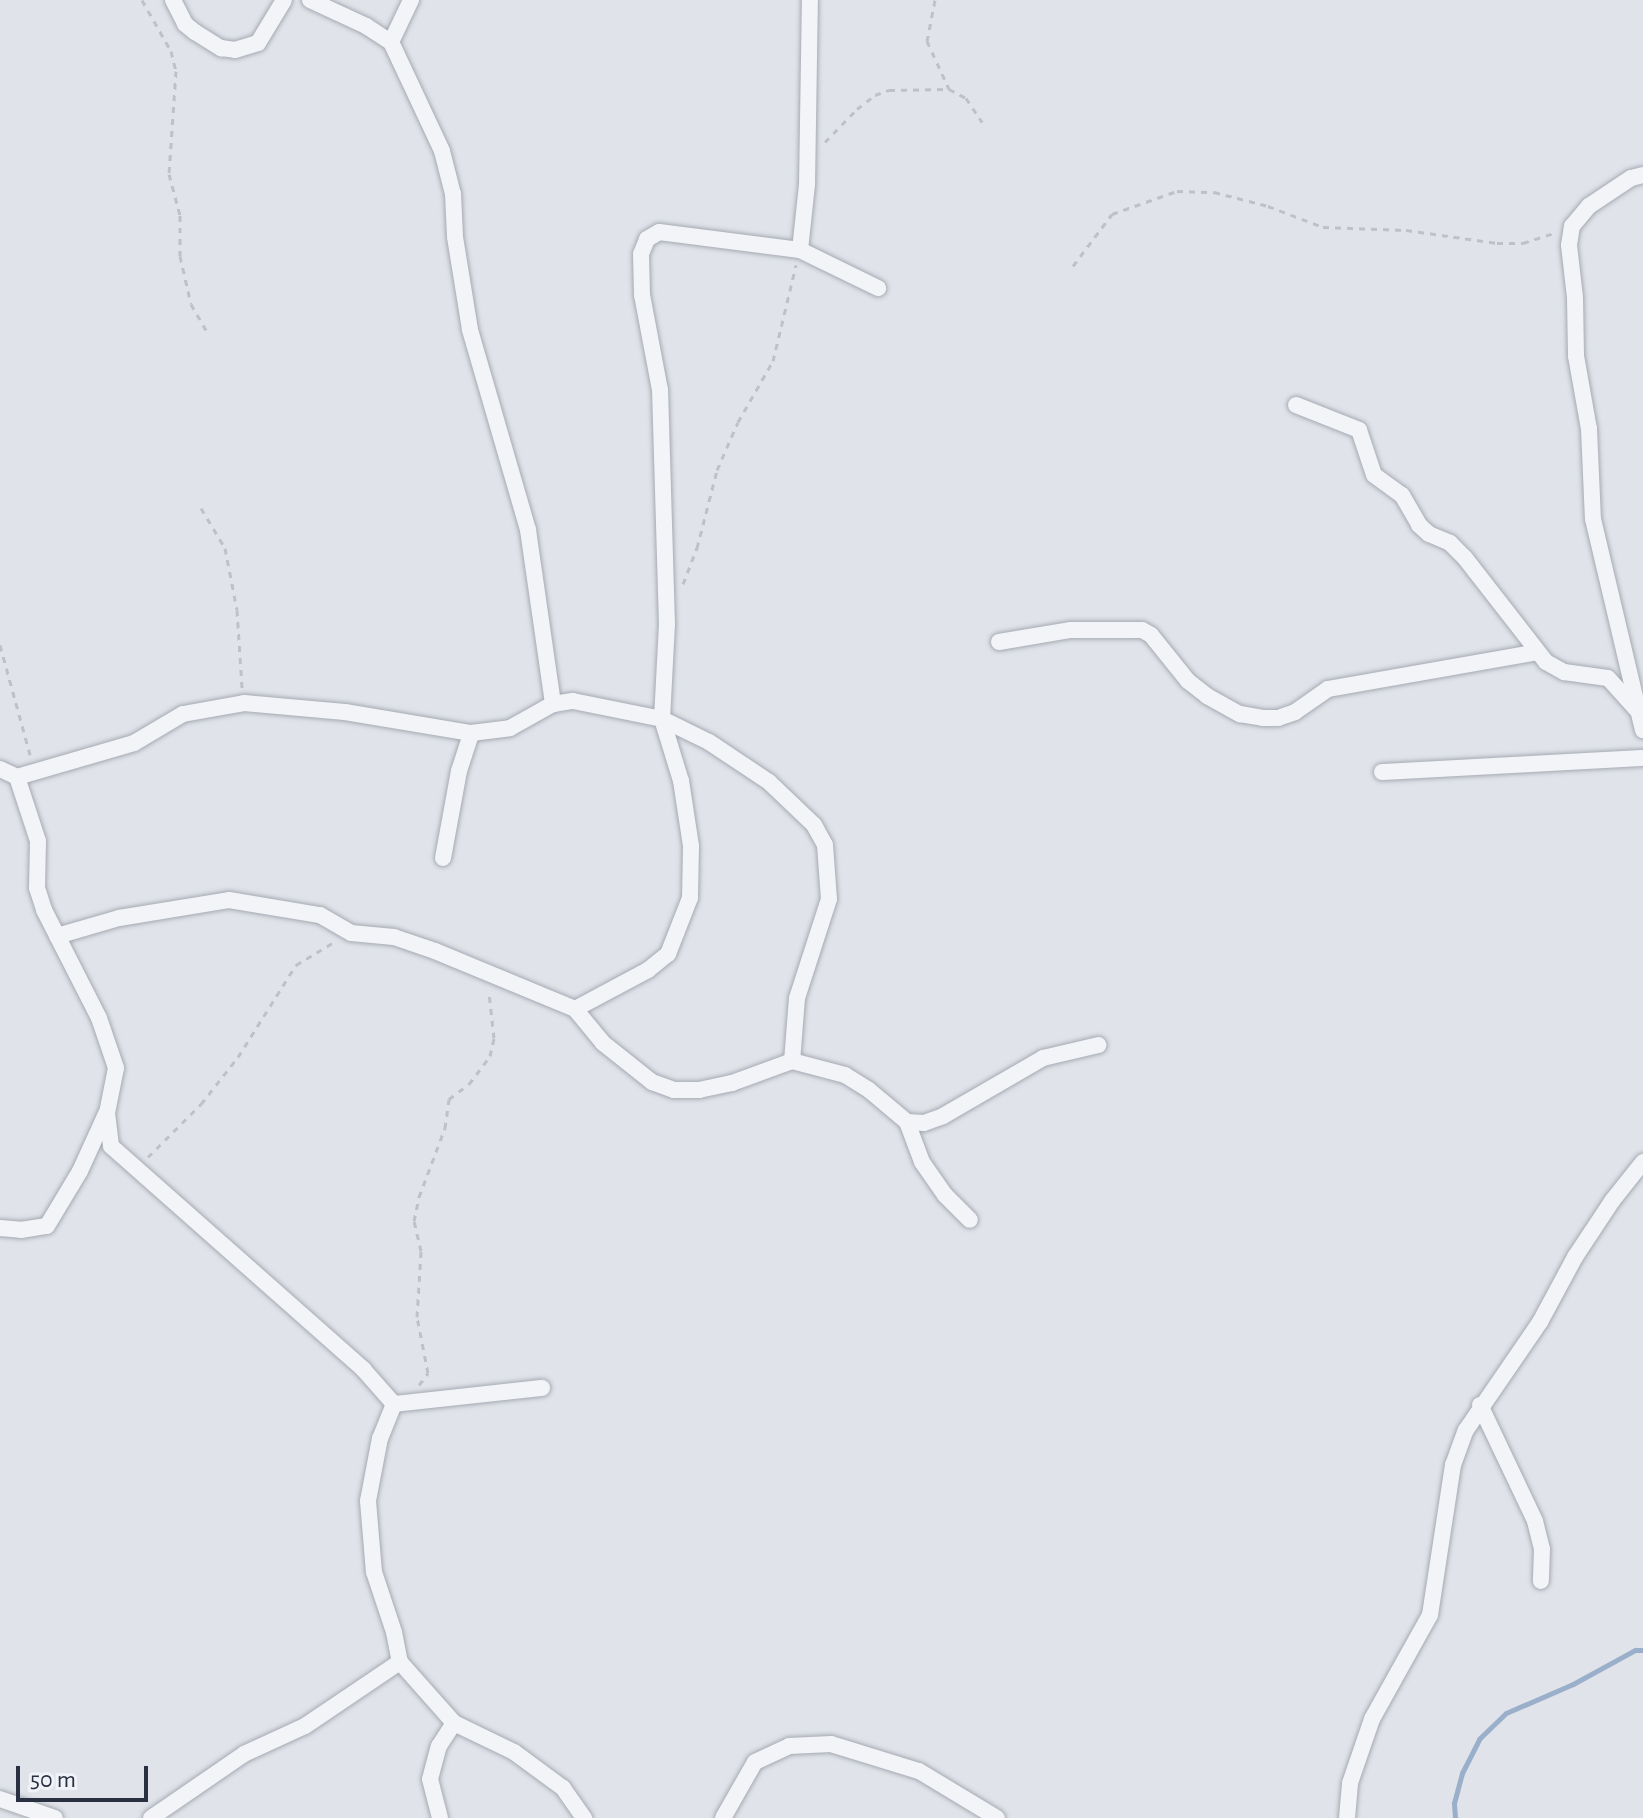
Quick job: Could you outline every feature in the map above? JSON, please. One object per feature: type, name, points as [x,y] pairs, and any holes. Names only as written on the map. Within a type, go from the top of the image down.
[{"type":"street","points":[[173,0],[185,24],[221,48],[235,50],[258,43],[284,0]]},
{"type":"street","points":[[310,0],[366,26],[391,42],[442,151],[453,194],[455,237],[470,330],[528,530],[553,704]]},
{"type":"street","points":[[391,42],[411,0]]},
{"type":"street","points":[[800,250],[807,185],[810,0]]},
{"type":"street","points":[[1641,722],[1593,519],[1589,429],[1576,356],[1575,298],[1569,245],[1572,226],[1589,206],[1631,178],[1643,175]]},
{"type":"street","points":[[575,1009],[648,970],[668,954],[690,898],[691,846],[681,781],[662,719],[667,625],[660,390],[642,295],[641,254],[647,239],[659,232],[800,250],[878,288]]},
{"type":"street","points":[[1296,405],[1359,430],[1374,475],[1402,495],[1419,525],[1429,534],[1450,543],[1465,558],[1518,622],[1546,662],[1564,672],[1608,678],[1641,722]]},
{"type":"street","points":[[999,642],[1071,630],[1142,630],[1151,635],[1188,681],[1207,696],[1240,714],[1263,718],[1278,718],[1295,712],[1328,689],[1537,652]]},
{"type":"street","points":[[0,769],[17,777],[36,774],[134,743],[183,714],[244,703],[345,712],[471,733],[510,728],[553,704],[573,701],[662,719],[709,742],[769,782],[814,825],[825,845],[829,899],[797,998],[792,1061]]},
{"type":"street","points":[[443,858],[459,771],[471,733]]},
{"type":"street","points":[[1382,772],[1643,758]]},
{"type":"street","points":[[0,1228],[21,1230],[47,1226],[80,1171],[107,1113],[116,1068],[99,1018],[57,936],[37,888],[38,841],[17,777]]},
{"type":"street","points":[[57,936],[119,918],[229,900],[320,915],[351,933],[394,937],[575,1009],[603,1043],[652,1082],[674,1090],[699,1090],[732,1083],[792,1061],[845,1075],[869,1090],[907,1122],[922,1162],[945,1195],[970,1220]]},
{"type":"street","points":[[907,1122],[924,1123],[943,1116],[1043,1058],[1099,1045]]},
{"type":"street","points":[[107,1113],[111,1146],[363,1369],[394,1404]]},
{"type":"street","points":[[1347,1818],[1350,1783],[1372,1719],[1430,1615],[1453,1465],[1480,1405],[1540,1322],[1575,1257],[1612,1201],[1643,1162]]},
{"type":"street","points":[[394,1404],[542,1388]]},
{"type":"street","points":[[394,1404],[380,1438],[368,1501],[374,1572],[394,1632],[400,1662],[454,1723],[514,1752],[563,1788],[584,1818]]},
{"type":"street","points":[[1480,1405],[1535,1521],[1542,1549],[1541,1581]]},
{"type":"street","points":[[151,1818],[244,1754],[305,1726],[400,1662]]},
{"type":"street","points":[[440,1818],[430,1779],[439,1746],[454,1723]]},
{"type":"street","points":[[723,1818],[755,1762],[789,1746],[831,1744],[919,1771],[997,1818]]},
{"type":"street","points":[[0,1799],[55,1818]]},
{"type":"path","points":[[142,0],[171,51],[176,71],[169,174],[180,215],[180,256],[191,304],[208,334]]},
{"type":"path","points":[[935,0],[927,41],[949,89]]},
{"type":"path","points":[[805,161],[875,95],[889,90],[949,89],[966,98],[982,122]]},
{"type":"path","points":[[1073,266],[1112,214],[1177,191],[1214,192],[1268,206],[1323,227],[1406,230],[1497,243],[1523,243],[1572,226]]},
{"type":"path","points":[[682,586],[697,548],[717,470],[738,422],[773,361],[800,250]]},
{"type":"path","points":[[201,508],[225,548],[237,610],[244,703]]},
{"type":"path","points":[[0,645],[36,774]]},
{"type":"path","points":[[132,1165],[155,1153],[201,1104],[238,1057],[296,965],[314,951],[351,933]]},
{"type":"path","points":[[394,1404],[415,1389],[428,1373],[417,1317],[421,1251],[414,1221],[419,1197],[445,1128],[449,1099],[469,1084],[490,1056],[494,1038],[492,1005],[483,974]]},
{"type":"waterway","points":[[1455,1818],[1454,1803],[1462,1773],[1479,1739],[1506,1713],[1573,1684],[1635,1650],[1643,1650]]}]
